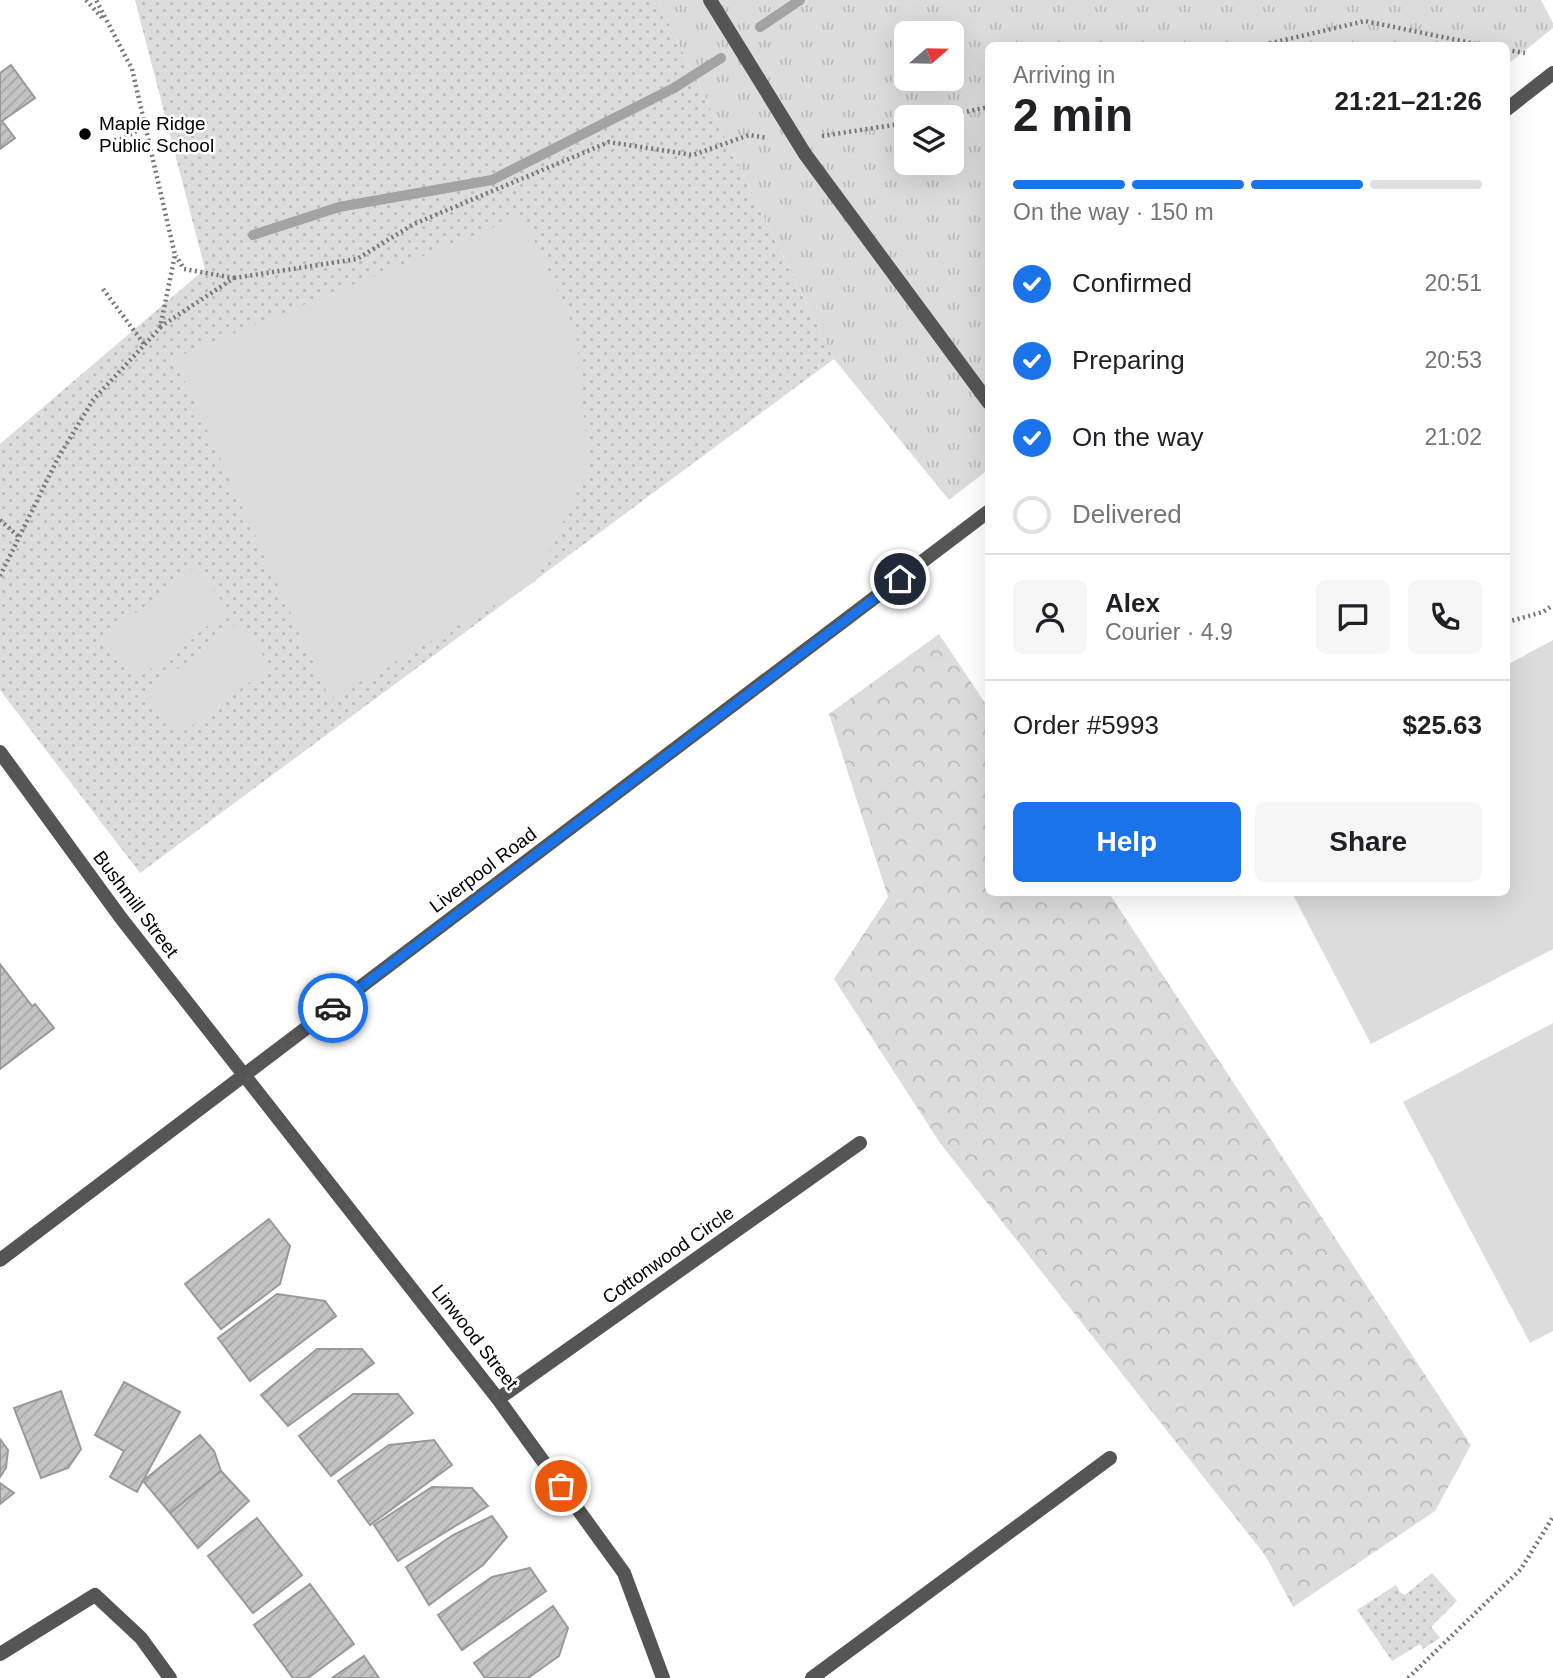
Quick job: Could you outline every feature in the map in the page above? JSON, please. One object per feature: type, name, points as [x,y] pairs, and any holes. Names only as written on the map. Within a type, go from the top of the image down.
[{"type":"street","points":[[710,0],[796,141],[985,398]]},
{"type":"street","points":[[1510,107],[1553,73]]},
{"type":"street","name":"Liverpool Road","points":[[0,1260],[985,514]]},
{"type":"street","name":"Bushmill Street","points":[[0,752],[121,918],[246,1075]]},
{"type":"street","name":"Linwood Street","points":[[246,1075],[498,1399],[624,1573],[663,1678]]},
{"type":"street","name":"Cottonwood Circle","points":[[498,1399],[860,1143]]},
{"type":"street","points":[[812,1678],[1110,1458]]},
{"type":"street","points":[[0,1654],[96,1595],[141,1639],[170,1678]]},
{"type":"path","points":[[86,0],[110,26]]},
{"type":"path","points":[[96,0],[132,69],[175,255],[184,269],[234,278],[357,259],[414,224],[609,142],[693,155],[749,135],[796,141],[894,125]]},
{"type":"path","points":[[1276,42],[1364,22],[1466,42]]},
{"type":"path","points":[[1510,50],[1525,53]]},
{"type":"path","points":[[964,112],[985,108]]},
{"type":"path","points":[[99,142],[121,139],[145,127]]},
{"type":"path","points":[[160,328],[175,255]]},
{"type":"path","points":[[0,576],[58,458],[93,400],[160,328],[234,278]]},
{"type":"path","points":[[103,289],[144,344]]},
{"type":"path","points":[[0,520],[19,537]]},
{"type":"path","points":[[1510,621],[1543,612],[1553,604]]},
{"type":"path","points":[[1408,1678],[1521,1569],[1553,1517]]},
{"type":"green space","points":[[135,0],[657,0],[834,359],[140,873],[0,690],[0,444],[205,269]]},
{"type":"green space","points":[[657,0],[1541,0],[1553,28],[1510,63],[1510,42],[985,42],[985,472],[949,500],[834,359]]},
{"type":"green space","points":[[523,215],[576,332],[589,467],[536,581],[330,699],[174,358]]},
{"type":"green space","points":[[196,567],[229,610],[136,680],[104,637]]},
{"type":"green space","points":[[238,623],[271,666],[178,736],[146,693]]},
{"type":"green space","points":[[939,634],[985,703],[985,896],[1111,896],[1471,1445],[1435,1511],[1293,1607],[1265,1555],[940,1143],[834,979],[888,897],[829,714]]},
{"type":"green space","points":[[1553,640],[1553,949],[1371,1044],[1294,896],[1510,896],[1510,663]]},
{"type":"green space","points":[[1553,1023],[1553,1331],[1530,1343],[1403,1102]]},
{"type":"green space","points":[[1432,1573],[1457,1601],[1431,1627],[1440,1638],[1423,1649],[1420,1644],[1392,1661],[1357,1610],[1396,1585],[1405,1595]]},
{"type":"building","points":[[11,65],[35,98],[2,121],[15,138],[0,149],[0,73]]},
{"type":"building","points":[[0,964],[32,1006],[35,1004],[54,1028],[0,1069]]},
{"type":"building","points":[[269,1219],[290,1246],[280,1284],[221,1329],[185,1284]]},
{"type":"building","points":[[277,1294],[325,1301],[336,1316],[250,1381],[218,1338]]},
{"type":"building","points":[[317,1349],[362,1349],[374,1363],[288,1426],[261,1395]]},
{"type":"building","points":[[124,1382],[180,1412],[137,1492],[110,1477],[124,1451],[95,1435]]},
{"type":"building","points":[[61,1391],[81,1449],[68,1468],[41,1478],[14,1408]]},
{"type":"building","points":[[353,1394],[398,1394],[413,1413],[331,1476],[299,1436]]},
{"type":"building","points":[[200,1435],[214,1451],[221,1471],[170,1513],[143,1481]]},
{"type":"building","points":[[0,1439],[8,1450],[6,1468],[0,1477]]},
{"type":"building","points":[[434,1440],[452,1465],[370,1525],[338,1481],[389,1445]]},
{"type":"building","points":[[221,1471],[249,1501],[198,1548],[170,1513]]},
{"type":"building","points":[[0,1483],[14,1493],[0,1504]]},
{"type":"building","points":[[432,1487],[472,1488],[488,1506],[398,1561],[374,1525]]},
{"type":"building","points":[[492,1516],[507,1537],[483,1565],[429,1605],[406,1567],[453,1535]]},
{"type":"building","points":[[257,1518],[302,1575],[253,1613],[208,1556]]},
{"type":"building","points":[[530,1568],[546,1591],[462,1650],[438,1615],[492,1577]]},
{"type":"building","points":[[310,1584],[354,1644],[308,1678],[293,1678],[254,1625]]},
{"type":"building","points":[[553,1606],[568,1628],[559,1656],[528,1678],[485,1678],[474,1663]]},
{"type":"building","points":[[364,1656],[379,1678],[332,1678]]},
{"type":"waterway","points":[[760,27],[800,0]]},
{"type":"waterway","points":[[253,235],[339,207],[492,180],[674,88],[721,58]]},
{"type":"way so far","points":[[333,1008],[246,1075],[498,1399],[561,1486]]},
{"type":"place","name":"Maple Ridge Public School","points":[[85,134]]},
{"type":"route","points":[[333,1008],[900,579]]}]
